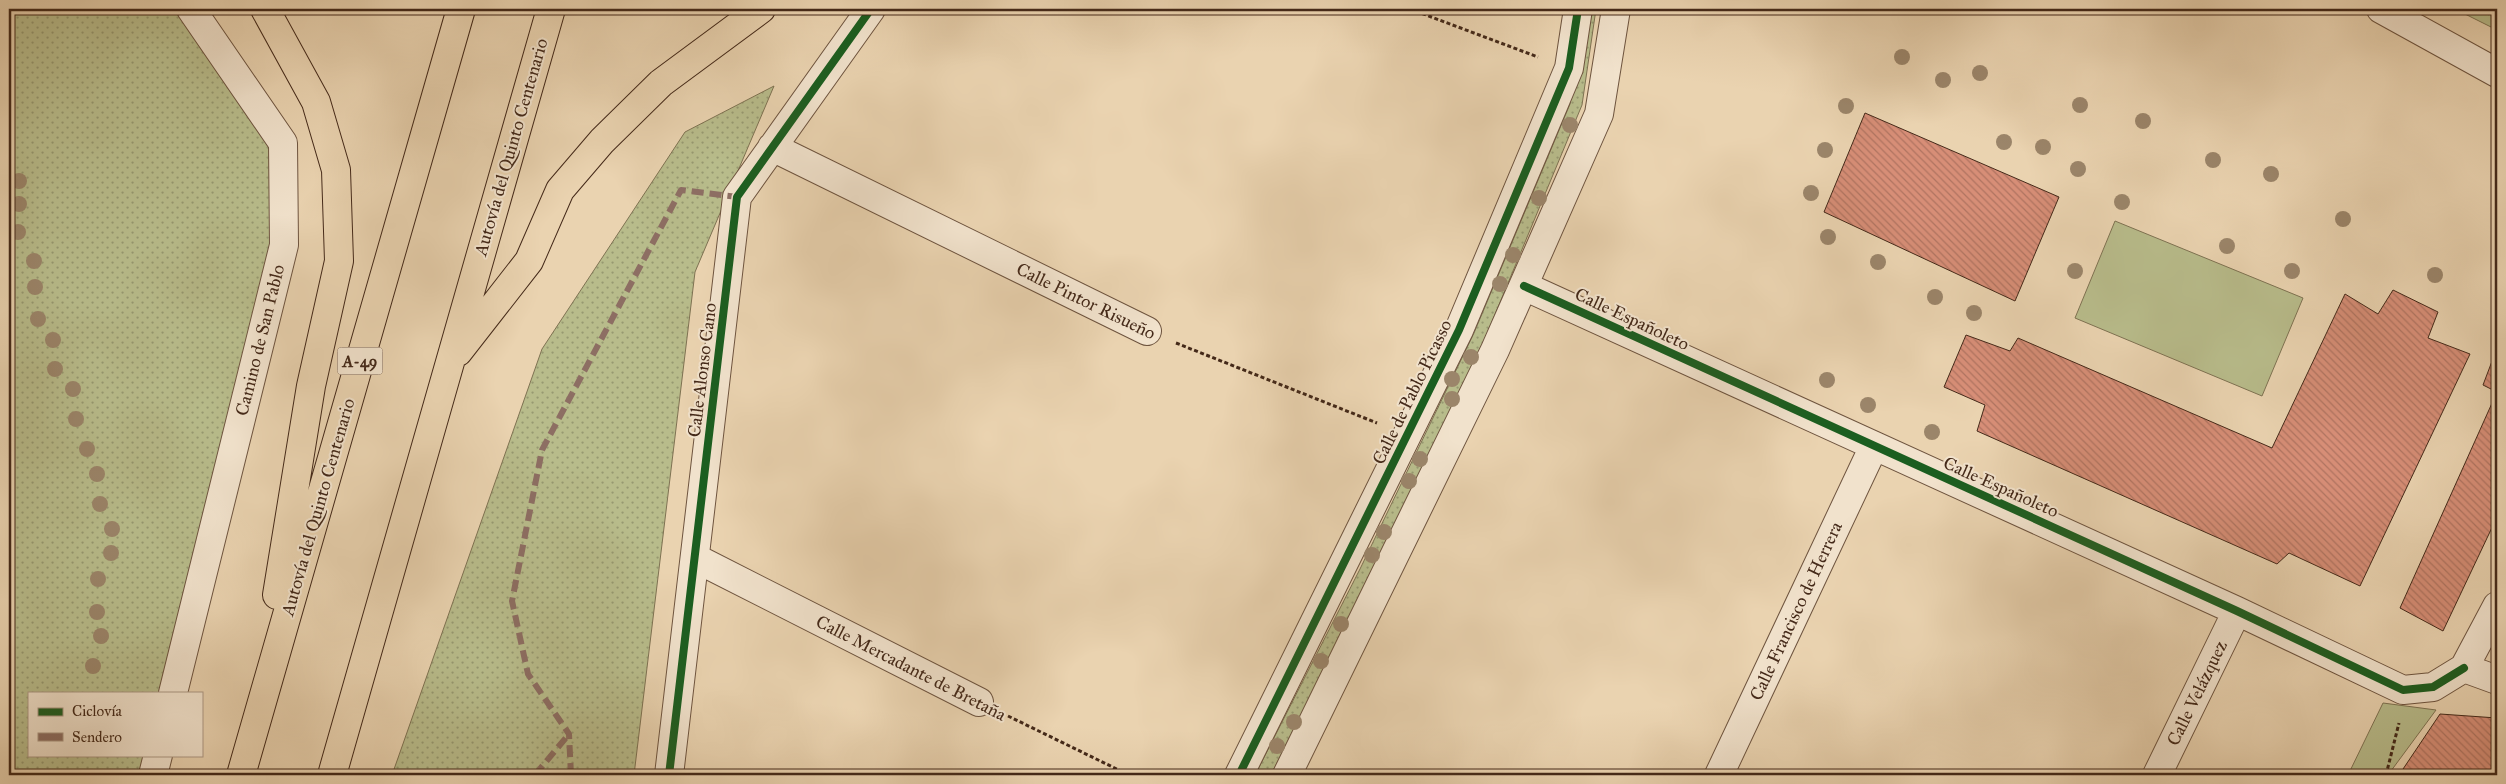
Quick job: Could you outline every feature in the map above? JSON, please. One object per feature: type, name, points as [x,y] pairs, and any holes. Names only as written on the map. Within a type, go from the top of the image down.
[{"type":"highway","points":[[259,713],[311,386],[339,261],[336,170],[316,102],[265,9]]},
{"type":"highway","name":"Autovía del Quinto Centenario","points":[[241,775],[461,9]]},
{"type":"highway","name":"Autovía del Quinto Centenario","points":[[332,775],[551,9]]},
{"type":"highway","points":[[449,363],[529,261],[560,190],[602,141],[661,83],[761,9]]},
{"type":"street","name":"Camino de San Pablo","points":[[173,692],[284,245],[283,143],[191,9]]},
{"type":"street","name":"Calle Alonso Cano","points":[[669,775],[737,196],[872,9]]},
{"type":"street","name":"Calle de Pablo Picasso","points":[[1239,775],[1408,436],[1467,312],[1569,68],[1578,9]]},
{"type":"street","points":[[1286,775],[1495,350],[1600,114],[1616,9]]},
{"type":"street","points":[[2381,9],[2497,73]]},
{"type":"street","name":"Calle Pintor Risueño","points":[[772,147],[1147,331]]},
{"type":"street","name":"Calle Españoleto","points":[[1524,286],[2237,611],[2402,690],[2433,687],[2464,668]]},
{"type":"street","name":"Calle Francisco de Herrera","points":[[1719,775],[1874,446]]},
{"type":"street","name":"Calle Mercadante de Bretaña","points":[[695,558],[978,702]]},
{"type":"street","points":[[2497,606],[2464,668],[2497,680]]},
{"type":"street","name":"Calle Velázquez","points":[[2157,775],[2237,611]]},
{"type":"street","points":[[153,775],[158,756]]},
{"type":"path","points":[[1410,9],[1569,68]]},
{"type":"path","points":[[2480,9],[2497,18]]},
{"type":"path","points":[[2386,775],[2398,725],[2402,719]]},
{"type":"green space","points":[[9,9],[180,9],[283,143],[284,245],[173,692],[28,692],[28,756],[158,756],[153,775],[9,775]]},
{"type":"green space","points":[[1584,9],[1596,9],[1582,105],[1486,336],[1371,575],[1271,775],[1255,775],[1360,569],[1474,333],[1570,104]]},
{"type":"green space","points":[[2455,9],[2497,9],[2497,30]]},
{"type":"green space","points":[[774,86],[695,272],[634,775],[392,775],[542,349],[685,132]]},
{"type":"green space","points":[[2115,221],[2303,298],[2262,396],[2075,318]]},
{"type":"green space","points":[[2383,703],[2436,710],[2388,775],[2348,775]]},
{"type":"building","points":[[1865,113],[2059,197],[2015,301],[1824,212]]},
{"type":"building","points":[[2393,290],[2438,312],[2428,338],[2470,354],[2360,586],[2289,553],[2277,564],[1977,431],[1985,405],[1944,387],[1966,335],[2010,351],[2018,338],[2272,448],[2345,294],[2378,314]]},
{"type":"building","points":[[2497,348],[2497,392],[2483,385]]},
{"type":"building","points":[[2497,392],[2497,517],[2443,631],[2400,608]]},
{"type":"building","points":[[2440,714],[2497,718],[2497,775],[2399,775]]},
{"type":"marked path","points":[[571,775],[569,734],[528,674],[512,601],[542,450],[681,190],[737,197]]},
{"type":"marked path","points":[[535,775],[569,734]]},
{"type":"cycle path","points":[[669,775],[737,197],[871,9]]},
{"type":"cycle path","points":[[1239,775],[1459,330],[1569,68],[1578,9]]},
{"type":"cycle path","points":[[1524,286],[2237,611],[2403,690],[2433,687],[2464,668]]}]
